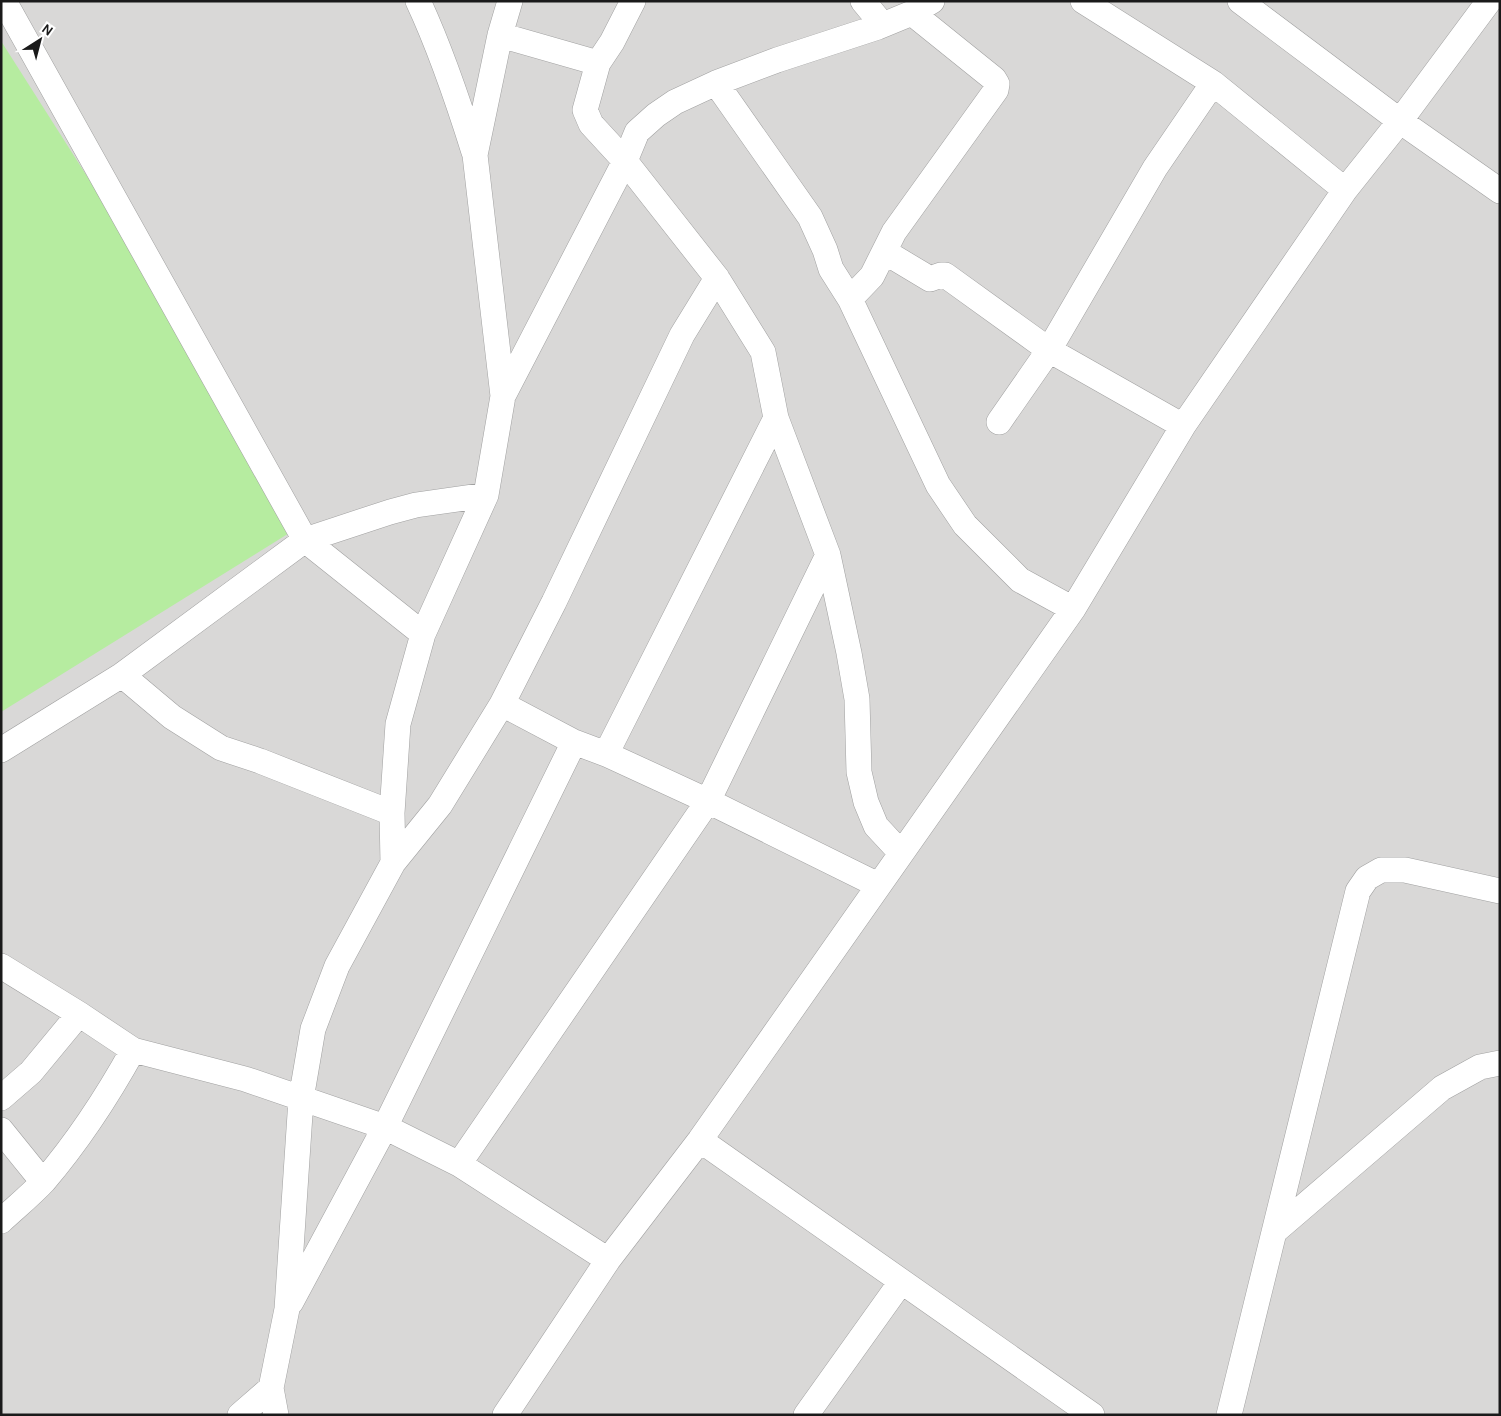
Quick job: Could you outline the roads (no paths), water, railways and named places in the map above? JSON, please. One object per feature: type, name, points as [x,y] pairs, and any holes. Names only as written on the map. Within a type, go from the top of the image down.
[{"type":"street","points":[[393,863],[392,813],[398,724],[423,634],[486,495],[503,396],[475,154],[453,87],[429,24],[418,1]]},
{"type":"street","points":[[475,154],[500,35],[510,1]]},
{"type":"street","points":[[633,1],[612,42],[598,63],[585,110],[591,124],[626,162],[717,278],[763,352],[776,418],[828,555],[857,699],[859,772],[866,802],[876,826],[901,854]]},
{"type":"street","points":[[863,1],[877,18],[878,27]]},
{"type":"street","points":[[1083,1],[1213,83],[1345,190]]},
{"type":"street","points":[[1240,1],[1400,121],[1500,191]]},
{"type":"street","points":[[506,1415],[608,1260],[700,1140],[1073,609],[1183,426],[1345,190],[1400,121],[1489,1]]},
{"type":"street","points":[[9,3],[305,540],[423,634]]},
{"type":"street","points":[[503,396],[626,162],[637,132],[675,102],[716,83],[829,42],[878,27],[922,7],[994,79],[997,84],[996,90],[894,232],[872,276],[850,299]]},
{"type":"street","points":[[500,35],[598,63]]},
{"type":"street","points":[[716,83],[810,217],[831,269],[850,299],[938,485],[965,524],[1020,580],[1073,609]]},
{"type":"street","points":[[999,422],[1049,350],[1156,168],[1213,83]]},
{"type":"street","points":[[885,252],[930,279],[941,274],[945,275],[1049,350],[1183,426]]},
{"type":"street","points":[[276,1415],[271,1388],[287,1309],[302,1099],[314,1030],[338,966],[393,863],[440,805],[502,704],[558,594],[682,335],[717,278]]},
{"type":"street","points":[[606,754],[776,418]]},
{"type":"street","points":[[1,750],[122,674],[305,540],[416,505],[486,495]]},
{"type":"street","points":[[459,1164],[708,801],[828,555]]},
{"type":"street","points":[[122,674],[172,717],[221,748],[260,761],[392,813]]},
{"type":"street","points":[[502,704],[574,742],[606,754],[708,801],[878,885]]},
{"type":"street","points":[[287,1309],[385,1127],[574,742]]},
{"type":"street","points":[[1229,1415],[1358,891],[1367,878],[1381,870],[1405,870],[1500,891]]},
{"type":"street","points":[[1,966],[80,1014],[133,1050],[245,1079],[385,1127],[459,1164],[608,1260]]},
{"type":"street","points":[[1,1098],[31,1072],[80,1014]]},
{"type":"street","points":[[1,1221],[43,1182],[87,1127],[133,1050]]},
{"type":"street","points":[[1274,1232],[1442,1088],[1480,1067],[1500,1063]]},
{"type":"street","points":[[1,1130],[43,1182]]},
{"type":"street","points":[[700,1140],[1088,1414]]},
{"type":"street","points":[[806,1415],[901,1282]]},
{"type":"street","points":[[240,1415],[271,1388]]}]
